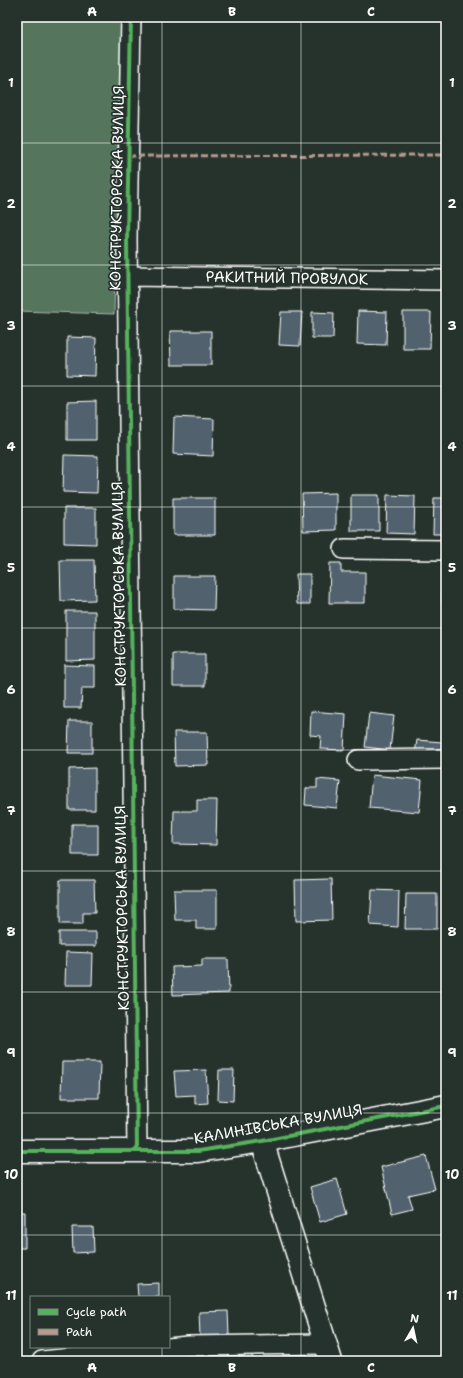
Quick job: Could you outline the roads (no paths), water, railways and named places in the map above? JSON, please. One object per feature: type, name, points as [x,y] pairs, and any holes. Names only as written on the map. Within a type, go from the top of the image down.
[{"type":"street","name":"КОНСТРУКТОРСЬКА ВУЛИЦЯ","points":[[131,17],[128,276],[137,1151]]},
{"type":"street","name":"РАКИТНИЙ ПРОВУЛОК","points":[[128,276],[446,280]]},
{"type":"street","points":[[344,549],[446,550]]},
{"type":"street","points":[[358,760],[446,759]]},
{"type":"street","name":"КАЛИНІВСЬКА ВУЛИЦЯ","points":[[17,1151],[198,1151],[262,1141],[446,1106]]},
{"type":"street","points":[[170,1348],[188,1346],[328,1353],[262,1141]]},
{"type":"street","points":[[42,1361],[169,1348]]}]
